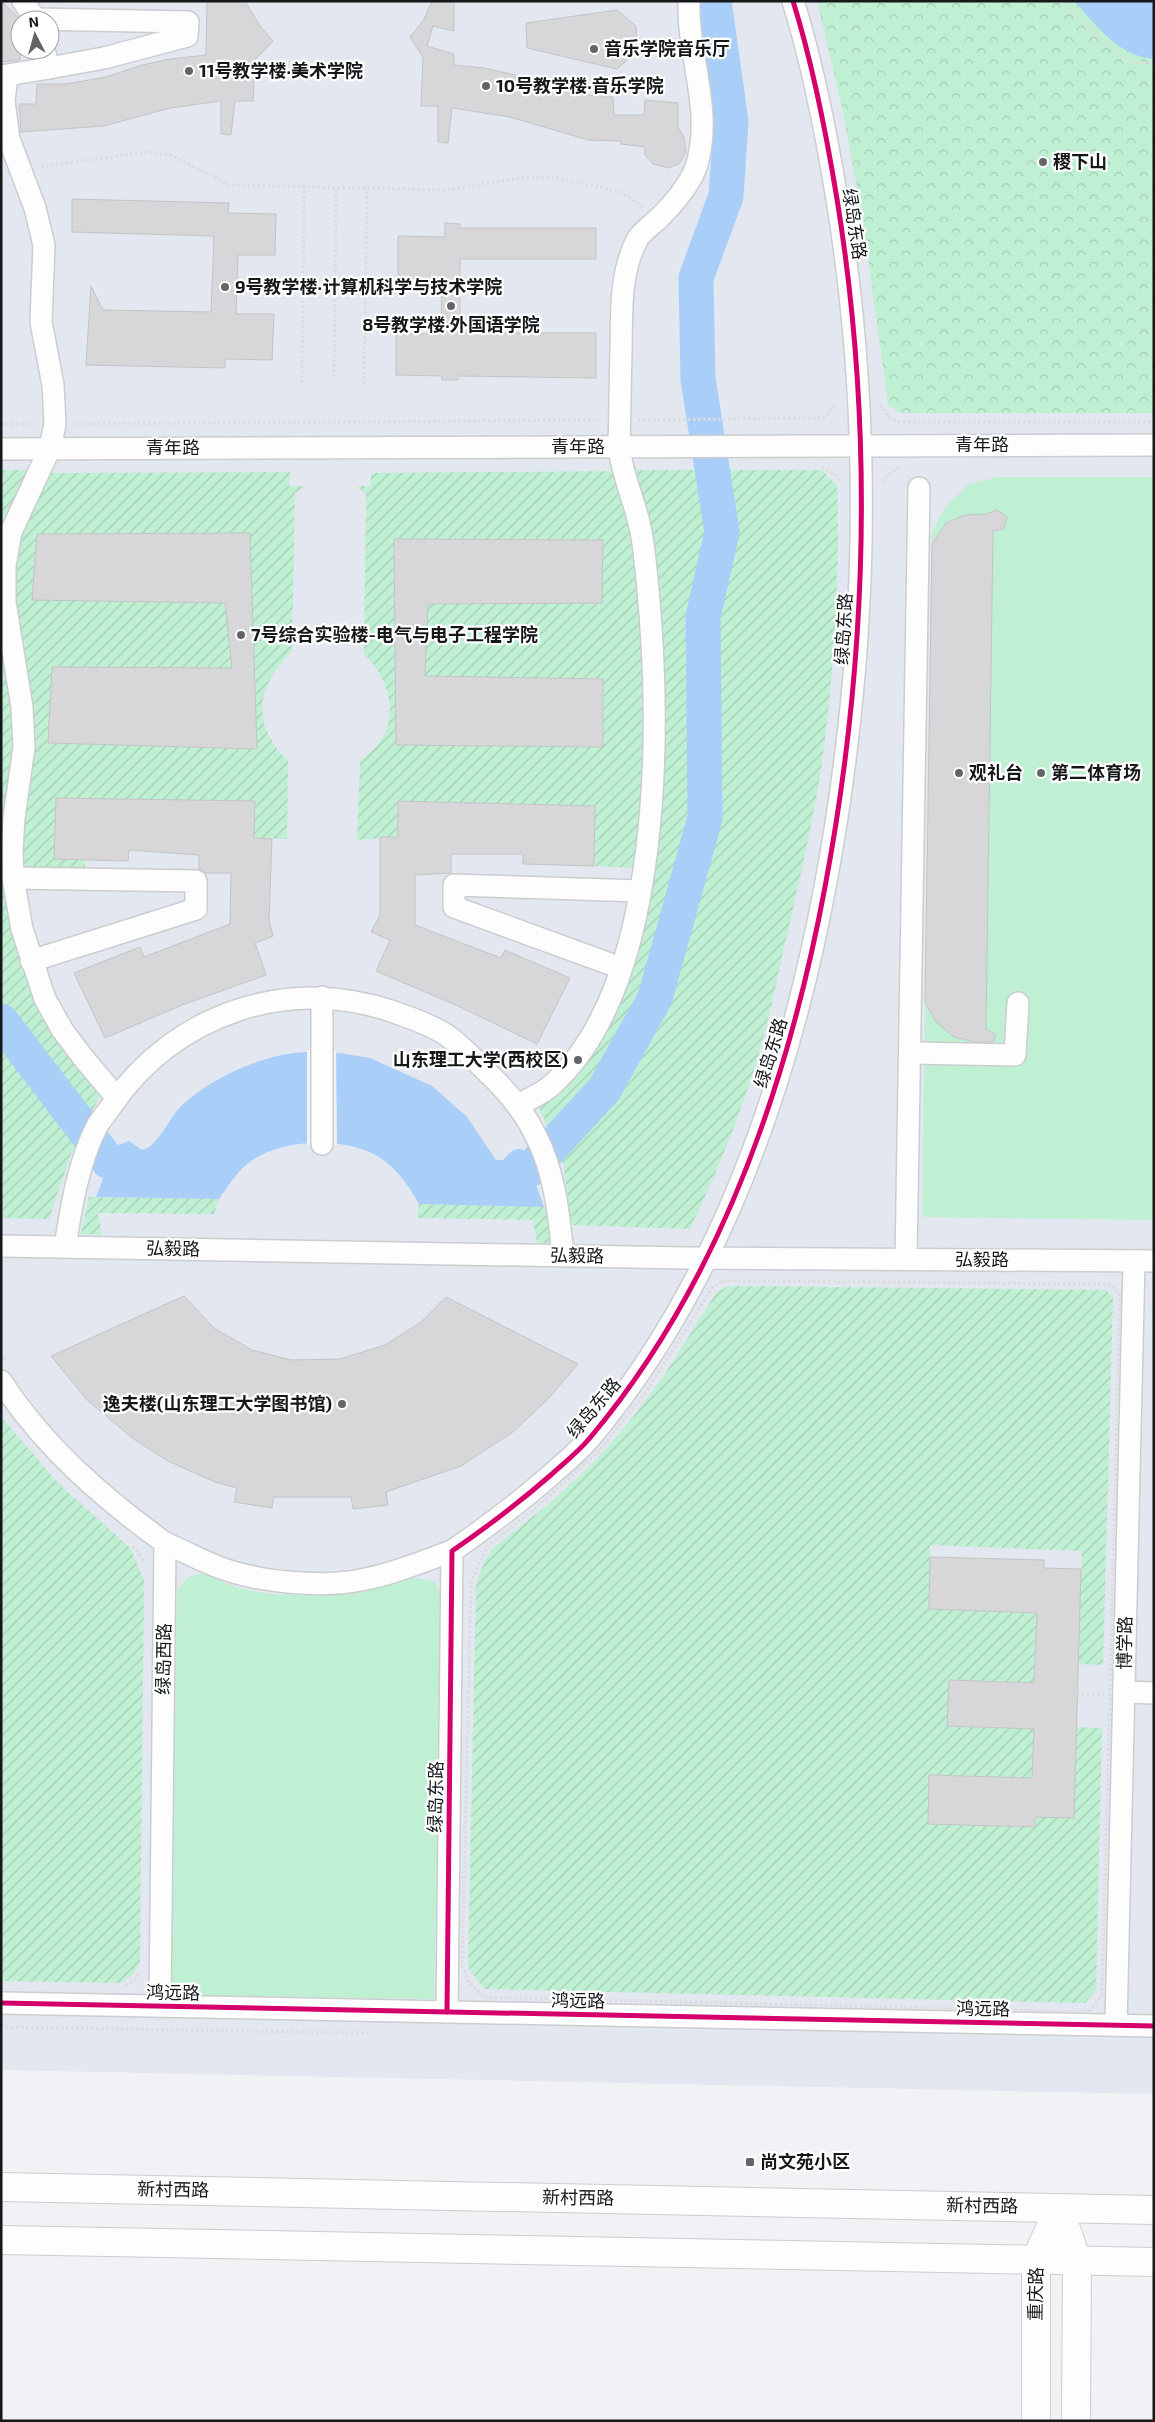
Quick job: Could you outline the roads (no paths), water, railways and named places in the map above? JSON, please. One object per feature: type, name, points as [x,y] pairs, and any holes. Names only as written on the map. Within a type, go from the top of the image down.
[{"type":"main road","name":"新村西路","points":[[1,2187],[1154,2210]]},
{"type":"main road","name":"重庆路","points":[[1036,2421],[1036,2260],[1059,2208]]},
{"type":"main road","points":[[1059,2208],[1077,2260],[1076,2421]]},
{"type":"main road","points":[[1,2240],[1154,2262]]},
{"type":"street","points":[[518,1105],[552,1085],[582,1051],[607,1007],[634,923],[640,891],[652,801],[654,718],[652,642],[640,526],[621,466],[619,447],[622,299],[627,262],[638,238],[680,194],[696,168],[703,135],[701,99],[688,25],[689,1]]},
{"type":"street","name":"绿岛东路","points":[[447,2012],[452,1551],[512,1509],[586,1443],[639,1375],[687,1295],[727,1212],[766,1118],[794,1031],[819,920],[839,812],[854,700],[859,599],[861,446],[856,344],[845,248],[826,136],[793,1]]},
{"type":"street","points":[[60,20],[188,22],[187,36],[104,58],[60,59]]},
{"type":"street","points":[[44,60],[7,75],[4,101],[9,139],[23,170],[44,245],[44,286],[41,322],[53,385],[55,424],[50,448],[11,532],[5,566],[5,602],[22,706],[24,747],[14,818],[13,878],[22,929],[45,999],[63,1032],[117,1098]]},
{"type":"street","name":"青年路","points":[[1,449],[1154,445]]},
{"type":"street","points":[[906,1259],[919,488]]},
{"type":"street","points":[[13,878],[196,881],[196,908],[31,961]]},
{"type":"street","points":[[621,968],[454,907],[454,885],[640,891]]},
{"type":"street","points":[[322,997],[322,1144]]},
{"type":"street","points":[[65,1247],[83,1163],[96,1128],[140,1069],[167,1045],[222,1015],[287,999],[322,997],[352,1000],[384,1008],[416,1019],[444,1034],[471,1056],[518,1105],[537,1137],[549,1170],[557,1204],[563,1256]]},
{"type":"street","points":[[910,1053],[1016,1055],[1018,1003]]},
{"type":"street","name":"弘毅路","points":[[1,1246],[705,1258],[1144,1261]]},
{"type":"street","name":"博学路","points":[[1116,2025],[1117,1694],[1144,1261]]},
{"type":"street","points":[[6,1374],[58,1453],[119,1510],[165,1543],[222,1568],[269,1581],[312,1583],[360,1580],[410,1567],[452,1551]]},
{"type":"street","name":"绿岛西路","points":[[160,2006],[165,1543]]},
{"type":"street","points":[[1117,1694],[1154,1693]]},
{"type":"street","name":"鸿远路","points":[[1,2003],[1154,2026]]},
{"type":"water","points":[[1074,1],[1154,1],[1154,59],[1141,57],[1119,46],[1100,30]]},
{"type":"water","points":[[305,1052],[340,1053],[370,1058],[432,1086],[467,1117],[496,1160],[503,1160],[510,1153],[518,1149],[524,1151],[544,1207],[419,1204],[396,1171],[386,1162],[357,1148],[339,1144],[320,1143],[284,1147],[254,1159],[239,1172],[219,1199],[96,1197],[116,1146],[129,1141],[142,1150],[148,1148],[159,1137],[177,1110],[209,1085],[256,1062]]},
{"type":"waterway","points":[[531,1169],[604,1090],[655,998],[705,818],[703,617],[722,532],[698,379],[696,278],[726,196],[731,122],[714,1]]},
{"type":"waterway","points":[[1,1021],[108,1161]]},
{"type":"place","name":"音乐学院音乐厅","points":[[594,49]]},
{"type":"place","name":"11号教学楼·美术学院","points":[[189,71]]},
{"type":"place","name":"10号教学楼·音乐学院","points":[[486,86]]},
{"type":"place","name":"稷下山","points":[[1043,162]]},
{"type":"place","name":"9号教学楼·计算机科学与技术学院","points":[[225,287]]},
{"type":"place","name":"8号教学楼·外国语学院","points":[[451,306]]},
{"type":"place","name":"7号综合实验楼-电气与电子工程学院","points":[[241,635]]},
{"type":"place","name":"观礼台","points":[[959,773]]},
{"type":"place","name":"第二体育场","points":[[1041,773]]},
{"type":"place","name":"山东理工大学(西校区)","points":[[578,1060]]},
{"type":"place","name":"逸夫楼(山东理工大学图书馆)","points":[[342,1404]]},
{"type":"place","name":"尚文苑小区","points":[[750,2162]]}]
